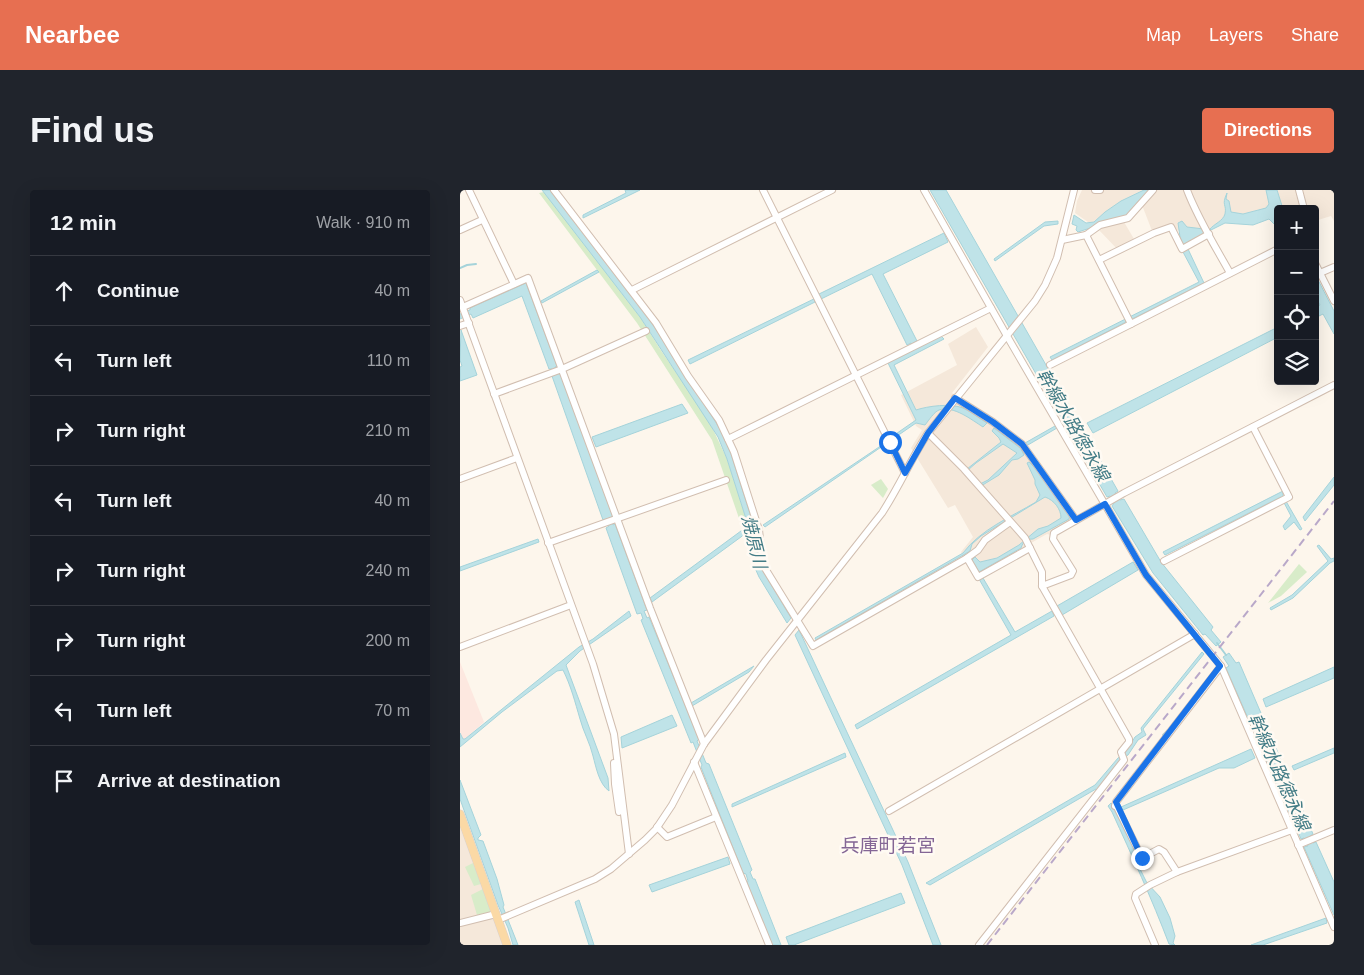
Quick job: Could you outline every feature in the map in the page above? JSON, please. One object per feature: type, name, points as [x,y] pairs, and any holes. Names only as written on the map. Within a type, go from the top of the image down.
[{"type":"main road","points":[[460,814],[502,917],[507,945]]},
{"type":"street","points":[[469,190],[514,284]]},
{"type":"street","points":[[554,190],[656,323],[688,376],[719,420],[734,452],[759,530],[763,565],[813,646],[967,558],[978,550],[985,540],[1008,519]]},
{"type":"street","points":[[763,190],[905,473]]},
{"type":"street","points":[[632,290],[832,190]]},
{"type":"street","points":[[924,190],[991,308],[1108,502],[1146,575],[1220,666],[1334,927]]},
{"type":"street","points":[[461,922],[502,917],[595,879],[611,869],[658,827],[672,806],[703,747],[740,694],[882,512],[928,433],[1021,319],[1045,285],[1062,240],[1074,190]]},
{"type":"street","points":[[1095,190],[1100,190]]},
{"type":"street","points":[[1062,240],[1086,235],[1100,225],[1128,218],[1153,190]]},
{"type":"street","points":[[1187,190],[1195,211],[1208,231],[1230,274]]},
{"type":"street","points":[[1299,190],[1303,205]]},
{"type":"street","points":[[460,230],[482,220]]},
{"type":"street","points":[[1099,260],[1171,227],[1182,248],[1208,231]]},
{"type":"street","points":[[1086,235],[1131,323]]},
{"type":"street","points":[[1050,365],[1276,250]]},
{"type":"street","points":[[1334,267],[1320,272],[1334,302]]},
{"type":"street","points":[[463,307],[528,278],[703,747]]},
{"type":"street","points":[[460,300],[585,642],[611,724],[615,784],[624,844],[628,854]]},
{"type":"street","points":[[728,439],[991,308]]},
{"type":"street","points":[[460,326],[468,323]]},
{"type":"street","points":[[494,394],[562,369],[646,331]]},
{"type":"street","points":[[1042,586],[1071,575],[1073,572],[1052,536],[1054,534],[1119,495],[1334,385]]},
{"type":"street","points":[[955,398],[993,422],[1023,446],[1076,520]]},
{"type":"street","points":[[1164,561],[1289,497],[1253,427]]},
{"type":"street","points":[[928,433],[964,469],[1027,542],[1042,572],[1042,586],[1129,739],[1122,756],[1100,791],[979,945]]},
{"type":"street","points":[[460,479],[517,458]]},
{"type":"street","points":[[548,543],[726,480]]},
{"type":"street","points":[[967,558],[978,577],[1027,542]]},
{"type":"street","points":[[460,647],[571,605]]},
{"type":"street","points":[[889,810],[1195,634]]},
{"type":"street","points":[[1176,872],[1164,852],[1159,849],[1142,858],[1116,802],[1220,666]]},
{"type":"street","points":[[696,759],[716,818],[769,945]]},
{"type":"street","points":[[658,827],[667,837],[716,818]]},
{"type":"street","points":[[1155,945],[1135,898],[1136,894],[1176,872],[1292,830]]},
{"type":"street","points":[[1298,845],[1334,830]]},
{"type":"shaded area","points":[[1082,190],[1334,190],[1334,221],[1331,216],[1319,220],[1319,205],[1274,205],[1273,213],[1233,218],[1203,232],[1169,230],[1154,236],[1142,205],[1124,222],[1137,244],[1120,252],[1098,229],[1075,213],[1077,201]]},
{"type":"shaded area","points":[[976,327],[988,347],[952,393],[1022,442],[1080,521],[1054,536],[1047,534],[1031,543],[1032,549],[976,579],[961,552],[973,537],[955,505],[948,508],[911,448],[922,430],[916,426],[901,395],[957,365],[948,344]]},
{"type":"shaded area","points":[[460,662],[484,722],[460,744]]},
{"type":"shaded area","points":[[460,827],[473,863],[503,945],[460,945]]},
{"type":"green space","points":[[544,192],[640,317],[709,421],[727,459],[748,525],[741,524],[712,440],[637,323],[539,193]]},
{"type":"green space","points":[[881,479],[888,489],[883,498],[871,485]]},
{"type":"green space","points":[[1299,564],[1307,572],[1281,596],[1268,603]]},
{"type":"green space","points":[[473,863],[481,884],[474,886],[465,867]]},
{"type":"green space","points":[[483,889],[491,912],[477,915],[471,895]]},
{"type":"water","name":"焼原川","points":[[542,190],[550,190],[552,192],[644,311],[722,432],[752,520],[760,566],[791,618],[787,623],[755,568],[748,525],[718,437],[640,317]]},
{"type":"water","points":[[625,190],[640,190],[583,218],[583,215],[626,193]]},
{"type":"water","points":[[930,190],[946,190],[1118,491],[1115,493],[1120,500],[1124,499],[1161,562],[1213,627],[1211,630],[1221,642],[1216,646],[1205,634],[1203,635],[1153,573],[1112,506],[1114,503],[1110,496],[1107,497]]},
{"type":"water","points":[[1144,190],[1150,190],[1125,217],[1078,232],[1076,230],[1077,226],[1072,224],[1074,215],[1086,223],[1094,222],[1121,201]]},
{"type":"water","points":[[1266,190],[1277,190],[1282,205],[1274,205],[1274,224],[1269,219],[1253,225],[1225,223],[1210,229],[1225,214],[1224,200],[1227,193],[1226,199],[1229,201],[1231,212],[1243,214],[1266,208],[1269,204]]},
{"type":"water","points":[[1058,221],[1058,224],[1044,226],[995,261],[994,259],[1045,222]]},
{"type":"water","points":[[1182,221],[1187,227],[1204,229],[1206,234],[1183,245],[1178,223]]},
{"type":"water","points":[[944,233],[948,242],[883,274],[917,341],[913,343],[916,349],[941,336],[944,339],[894,365],[916,410],[927,407],[958,406],[987,423],[983,427],[956,411],[939,410],[933,414],[925,425],[916,423],[765,527],[763,525],[891,439],[916,420],[888,363],[914,350],[911,343],[907,345],[872,274],[821,299],[820,297],[815,302],[690,364],[688,360]]},
{"type":"water","points":[[1188,249],[1204,283],[1125,321],[1052,360],[1050,357],[1199,282],[1183,252]]},
{"type":"water","points":[[597,270],[599,272],[542,303],[541,301]]},
{"type":"water","points":[[1319,282],[1334,311],[1334,334],[1323,314],[1319,316]]},
{"type":"water","points":[[526,283],[557,366],[555,367],[558,373],[561,372],[613,516],[610,518],[613,525],[615,524],[647,610],[644,611],[647,618],[649,617],[699,739],[697,741],[706,763],[709,764],[752,870],[750,872],[753,879],[755,879],[781,945],[772,945],[747,883],[746,874],[743,873],[701,767],[702,765],[693,742],[691,743],[641,620],[643,619],[641,613],[637,614],[606,528],[609,526],[607,519],[603,520],[552,376],[555,375],[552,369],[549,369],[522,296],[473,318],[471,314],[460,319],[460,314],[470,310],[470,308]]},
{"type":"water","points":[[1274,329],[1274,339],[1093,433],[1087,423]]},
{"type":"water","points":[[461,330],[477,375],[460,381],[460,367],[462,366],[460,360]]},
{"type":"water","points":[[682,404],[688,413],[596,447],[592,437]]},
{"type":"water","points":[[1055,426],[1057,428],[1021,449],[1024,455],[1012,460],[999,475],[981,486],[980,484],[988,480],[1017,453],[1003,444],[967,469],[1001,442],[992,431],[994,428],[1020,448],[1025,443]]},
{"type":"water","points":[[1029,462],[1070,515],[1069,519],[1033,539],[1027,540],[1021,548],[979,572],[972,560],[975,557],[980,562],[997,558],[1019,545],[1038,529],[1048,526],[1061,518],[1060,511],[1056,505],[1045,497],[981,536],[972,544],[970,551],[816,640],[815,638],[963,553],[978,537],[987,530],[1036,502],[1040,495],[1027,463]]},
{"type":"water","points":[[1334,477],[1334,485],[1305,521],[1303,517]]},
{"type":"water","points":[[1283,491],[1283,496],[1302,529],[1300,530],[1294,522],[1285,530],[1283,526],[1291,516],[1281,497],[1165,555],[1163,552]]},
{"type":"water","points":[[745,528],[745,534],[652,602],[650,598]]},
{"type":"water","points":[[538,539],[539,542],[460,571],[460,567]]},
{"type":"water","points":[[1319,545],[1331,559],[1334,558],[1334,561],[1293,598],[1271,610],[1270,608],[1292,595],[1328,561],[1317,546]]},
{"type":"water","points":[[1133,562],[1138,570],[1062,615],[1057,606]]},
{"type":"water","points":[[983,578],[1015,632],[1052,611],[1054,616],[857,729],[855,725],[1011,635],[979,579]]},
{"type":"water","points":[[629,611],[631,616],[580,651],[566,665],[608,778],[609,791],[598,775],[573,694],[563,670],[557,671],[502,712],[460,747],[460,733],[463,739],[465,739],[579,647],[593,639]]},
{"type":"water","points":[[799,630],[908,862],[941,945],[933,945],[902,865],[795,635]]},
{"type":"water","points":[[1202,652],[1204,654],[1143,729],[1146,735],[1138,740],[1128,755],[1120,760],[1100,786],[1103,792],[1101,795],[1096,789],[930,885],[926,883],[1095,785],[1118,758],[1125,753],[1135,737],[1142,732],[1141,728]]},
{"type":"water","points":[[1229,653],[1236,663],[1239,662],[1313,834],[1310,836],[1313,843],[1316,842],[1334,882],[1334,915],[1304,847],[1308,846],[1304,838],[1301,839],[1226,668],[1229,666],[1223,657]]},
{"type":"water","points":[[754,666],[749,672],[692,706],[691,703]]},
{"type":"water","points":[[1334,667],[1334,678],[1266,707],[1263,699]]},
{"type":"water","points":[[672,715],[677,726],[622,748],[621,737]]},
{"type":"water","points":[[1334,748],[1334,753],[1294,770],[1292,766]]},
{"type":"water","points":[[1251,749],[1255,758],[1234,768],[1219,768],[1123,810],[1121,807]]},
{"type":"water","points":[[845,753],[846,757],[732,807],[732,804]]},
{"type":"water","points":[[460,780],[481,835],[478,840],[483,841],[497,879],[503,907],[518,945],[513,945],[460,799]]},
{"type":"water","points":[[1111,803],[1117,810],[1140,862],[1138,865],[1147,883],[1160,897],[1170,918],[1175,936],[1173,943],[1175,945],[1169,944],[1142,878],[1108,806]]},
{"type":"water","points":[[728,857],[730,864],[652,892],[649,885]]},
{"type":"water","points":[[901,893],[905,903],[794,945],[789,945],[786,937]]},
{"type":"water","points":[[579,900],[594,945],[589,945],[575,902]]},
{"type":"water","points":[[1326,918],[1327,923],[1263,945],[1251,945]]},
{"type":"waterway","points":[[460,268],[476,264]]},
{"type":"waterway","name":"幹線水路徳永線","points":[[1217,643],[1226,655]]},
{"type":"waterway","points":[[1163,735],[1168,730]]},
{"type":"railway","points":[[987,945],[1334,501]]},
{"type":"district","name":"兵庫町若宮","points":[[888,845]]},
{"type":"route","points":[[890,442],[905,473],[914,454],[955,398],[993,422],[1022,444],[1076,520],[1105,504],[1146,575],[1220,666],[1116,802],[1142,858]]}]
